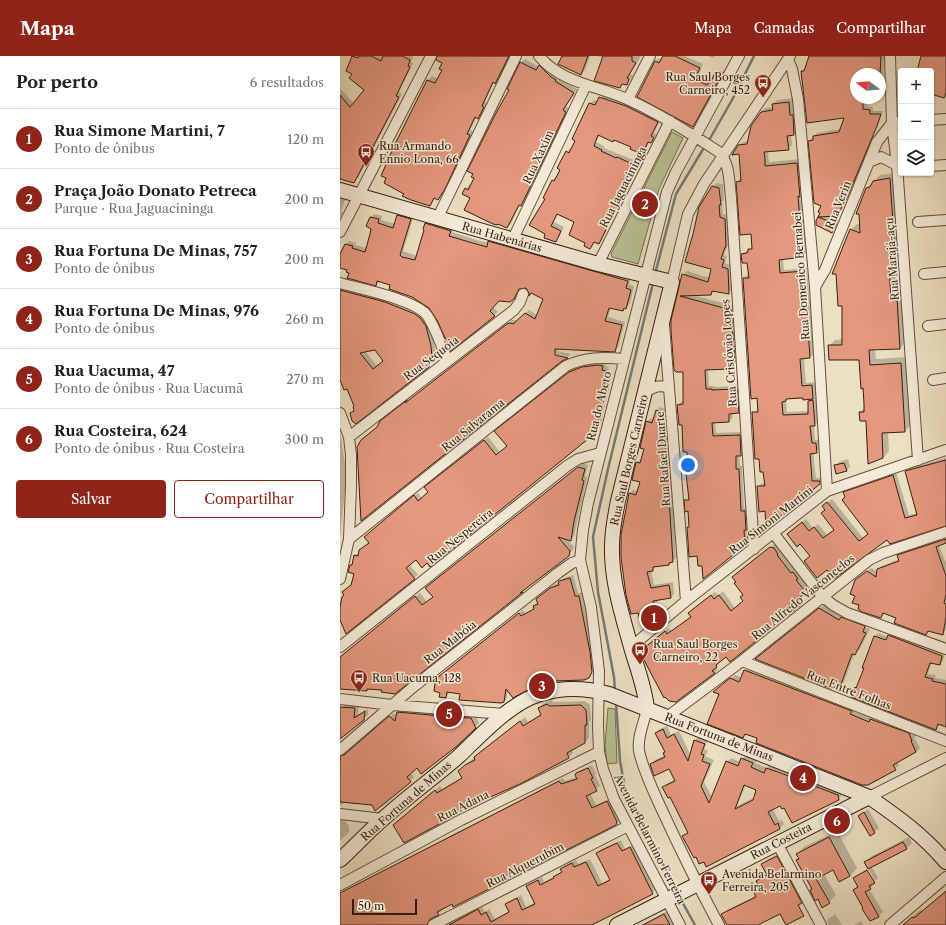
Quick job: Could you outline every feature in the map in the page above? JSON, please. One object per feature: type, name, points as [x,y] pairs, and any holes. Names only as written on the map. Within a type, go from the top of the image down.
[{"type":"street","points":[[340,232],[431,56]]},
{"type":"street","points":[[437,219],[516,56]]},
{"type":"street","points":[[539,56],[546,64],[586,85],[628,99],[670,121],[721,154]]},
{"type":"street","points":[[628,99],[650,56]]},
{"type":"street","name":"Rua do Abeto","points":[[604,692],[599,671],[591,607],[580,560],[586,510],[624,359],[648,276],[667,192],[698,138],[739,56]]},
{"type":"street","name":"Rua Marajá-açu","points":[[890,56],[897,122],[897,165],[918,460]]},
{"type":"street","name":"Rua Saul Borges Carneiro","points":[[718,925],[694,886],[652,788],[639,750],[640,737],[647,709],[645,693],[631,647],[614,577],[612,546],[613,529],[618,501],[664,315],[669,281],[688,214],[721,154],[789,58]]},
{"type":"street","name":"Rua Domenico Bernabei","points":[[789,58],[798,99],[815,287],[827,491]]},
{"type":"street","name":"Rua Xaxim","points":[[513,240],[586,85]]},
{"type":"street","points":[[934,120],[946,119]]},
{"type":"street","name":"Rua Jaguacininga","points":[[598,264],[670,121]]},
{"type":"street","name":"Rua Verin","points":[[815,287],[822,277],[877,142],[897,122]]},
{"type":"street","name":"Rua Cristóvão Lopes","points":[[721,154],[728,177],[731,197],[754,549]]},
{"type":"street","points":[[869,162],[881,157],[897,165]]},
{"type":"street","points":[[934,166],[946,165]]},
{"type":"street","name":"Rua Habenárias","points":[[340,190],[598,264],[669,281]]},
{"type":"street","points":[[918,222],[946,220]]},
{"type":"street","points":[[811,247],[820,257],[830,257]]},
{"type":"street","points":[[924,274],[946,272]]},
{"type":"street","points":[[340,283],[396,299],[415,306],[425,313],[432,323],[448,361]]},
{"type":"street","name":"Rua Sequóia","points":[[346,443],[514,310],[520,302],[523,294]]},
{"type":"street","name":"Rua Rafael Duarte","points":[[664,315],[686,601]]},
{"type":"street","points":[[928,326],[946,324]]},
{"type":"street","name":"Rua Salvarama","points":[[349,539],[566,366],[588,358],[603,357],[624,359]]},
{"type":"street","points":[[933,380],[946,378]]},
{"type":"street","points":[[645,392],[657,386],[669,388]]},
{"type":"street","points":[[340,413],[346,443],[351,500],[349,539],[340,579]]},
{"type":"street","name":"Rua Simoni Martini","points":[[631,647],[686,601],[774,534],[827,491],[946,450]]},
{"type":"street","name":"Rua Nespereira","points":[[340,647],[567,466],[578,459],[600,453]]},
{"type":"street","name":"Rua Alfredo Vasconcelos","points":[[667,717],[742,661],[869,560],[883,553],[946,532]]},
{"type":"street","points":[[774,534],[822,596],[833,605],[848,613],[946,649]]},
{"type":"street","name":"Rua Mabóia","points":[[340,750],[392,705],[558,573],[572,563],[580,560]]},
{"type":"street","name":"Rua Entre Folhas","points":[[742,661],[946,741]]},
{"type":"street","name":"Rua Fortuna de Minas","points":[[340,860],[383,818],[458,756],[504,714],[539,694],[564,689],[604,692],[869,797],[904,821],[946,862]]},
{"type":"street","name":"Avenida Belarmino Ferreira","points":[[604,692],[598,726],[599,752],[608,785],[628,826],[672,898],[680,925]]},
{"type":"street","points":[[340,699],[392,705],[504,714]]},
{"type":"street","name":"Rua Adana","points":[[340,885],[461,820],[599,752]]},
{"type":"street","name":"Rua Costeira","points":[[617,925],[946,758]]},
{"type":"street","points":[[340,814],[383,818]]},
{"type":"street","name":"Rua Alquerubim","points":[[433,925],[628,826]]},
{"type":"street","points":[[777,843],[821,925]]},
{"type":"street","points":[[890,925],[946,877]]},
{"type":"green space","points":[[672,132],[683,138],[659,189],[638,264],[612,257],[611,254]]},
{"type":"green space","points":[[608,708],[615,709],[617,763],[607,764],[605,745]]},
{"type":"building","points":[[352,56],[358,58],[359,56],[371,56],[381,61],[383,56],[402,56],[410,60],[408,66],[410,67],[396,96],[399,97],[354,183],[340,179],[340,95],[350,107],[364,90],[349,78],[352,74],[346,71]]},
{"type":"building","points":[[437,56],[509,56],[495,84],[493,82],[478,119],[475,117],[467,134],[470,135],[445,189],[438,200],[434,198],[430,206],[402,196],[404,194],[384,183],[386,178],[381,176],[394,146],[427,80],[435,83],[442,70],[439,69],[442,63],[436,60]]},
{"type":"building","points":[[562,56],[588,56],[581,75],[558,64]]},
{"type":"building","points":[[603,56],[632,56],[632,61],[636,63],[627,78],[629,79],[627,85],[622,84],[620,88],[594,81]]},
{"type":"building","points":[[663,56],[675,56],[700,68],[695,79],[707,85],[715,73],[721,76],[693,127],[637,97],[655,61],[659,63]]},
{"type":"building","points":[[809,56],[881,56],[880,68],[850,68],[850,104],[863,104],[863,109],[870,110],[870,114],[881,114],[838,216],[818,217],[820,213],[818,212],[821,206],[814,203],[808,141],[813,140],[813,136],[839,132],[844,118],[807,123],[801,71],[804,71]]},
{"type":"building","points":[[921,56],[946,56],[946,92],[944,98],[934,95],[934,68],[918,68]]},
{"type":"building","points":[[520,62],[536,70],[539,65],[556,80],[555,81],[574,93],[563,110],[566,112],[521,206],[519,205],[507,228],[498,224],[493,224],[464,210],[470,198],[462,194],[465,188],[468,190],[474,178],[471,177],[473,174],[467,171],[509,90],[507,89]]},
{"type":"building","points":[[599,97],[626,106],[658,122],[651,136],[654,138],[651,143],[648,142],[642,154],[630,149],[631,147],[614,140],[613,142],[598,135],[594,146],[616,158],[617,157],[637,166],[599,244],[594,242],[590,249],[584,246],[585,243],[569,235],[574,222],[557,214],[551,226],[561,231],[556,242],[544,238],[545,234],[529,225],[545,199],[543,198],[552,180],[554,181],[560,170],[557,168],[566,151],[569,153],[575,141],[572,139],[589,103],[595,105]]},
{"type":"building","points":[[789,102],[790,115],[793,115],[794,135],[787,136],[789,150],[764,152],[765,166],[797,163],[803,257],[779,260],[780,273],[804,271],[810,358],[800,359],[802,386],[812,385],[813,399],[786,399],[786,401],[782,402],[783,415],[808,414],[808,401],[813,400],[815,426],[810,426],[812,443],[816,443],[817,453],[810,454],[812,481],[820,481],[820,484],[766,528],[765,511],[759,512],[757,486],[765,486],[763,472],[760,472],[759,459],[755,459],[752,412],[758,412],[757,398],[751,399],[743,278],[749,278],[747,263],[742,263],[741,254],[747,253],[748,249],[752,249],[751,234],[740,235],[736,182],[741,181],[739,154],[732,155],[738,145],[747,144],[751,126],[761,112],[773,110],[772,104]]},
{"type":"building","points":[[890,178],[896,268],[889,268],[891,298],[897,298],[900,349],[869,350],[870,365],[901,363],[905,432],[882,433],[883,458],[868,464],[866,421],[860,421],[859,412],[864,412],[864,404],[863,388],[861,389],[859,360],[829,360],[828,345],[842,345],[842,306],[838,306],[836,274],[832,274],[850,229],[860,233],[859,214],[856,214],[866,188],[870,187],[873,181]]},
{"type":"building","points":[[712,186],[719,188],[721,205],[719,205],[720,217],[725,219],[726,247],[721,259],[724,260],[722,267],[728,269],[729,294],[712,291],[711,295],[680,296],[731,310],[735,362],[730,362],[730,369],[705,370],[706,389],[737,389],[739,413],[729,414],[729,422],[712,423],[713,436],[740,435],[741,456],[736,456],[736,469],[739,469],[741,511],[745,511],[746,530],[744,530],[745,546],[733,547],[733,555],[703,579],[702,566],[698,566],[697,556],[689,557],[687,527],[689,527],[688,511],[685,512],[684,500],[689,500],[686,473],[689,473],[687,452],[683,452],[682,425],[679,425],[677,405],[683,404],[683,372],[676,372],[674,370],[671,320],[682,274],[708,282],[711,269],[685,262],[699,207]]},
{"type":"building","points":[[397,215],[411,219],[400,255],[402,257],[415,260],[425,223],[451,231],[449,236],[476,244],[487,247],[488,241],[628,281],[626,288],[631,290],[626,309],[624,308],[623,311],[609,308],[605,321],[622,325],[615,352],[555,349],[555,355],[568,358],[562,361],[361,521],[357,447],[361,440],[377,427],[380,421],[507,324],[513,324],[525,313],[535,319],[543,299],[531,293],[529,296],[526,288],[519,289],[514,299],[510,302],[499,301],[490,311],[495,316],[451,351],[437,320],[429,308],[412,297],[389,289],[390,285],[377,281],[376,286],[347,278],[349,273],[346,272],[347,270],[340,268],[340,254],[345,244],[365,252],[371,229],[366,226],[370,217],[379,219],[378,223],[393,228]]},
{"type":"building","points":[[818,217],[836,224],[832,233],[816,225]]},
{"type":"building","points":[[340,290],[385,302],[415,314],[426,326],[431,346],[432,358],[429,367],[356,424],[352,421],[350,413],[354,411],[354,406],[347,389],[344,390],[340,380]],"holes":[[[375,350],[383,361],[373,369],[360,353]]]},
{"type":"building","points":[[598,365],[603,366],[602,370],[606,371],[603,382],[608,383],[597,426],[593,435],[430,567],[427,563],[422,568],[416,560],[406,568],[415,579],[346,634],[340,620],[340,607],[342,597],[344,595],[342,592],[351,585],[354,574],[348,572],[350,565],[352,565],[354,555],[358,556],[359,550],[369,543],[364,537],[414,495],[418,501],[428,492],[424,487],[484,440],[496,455],[507,446],[494,431],[569,372],[582,367]]},
{"type":"building","points":[[656,410],[662,412],[660,423],[662,424],[662,430],[660,438],[665,440],[668,486],[666,497],[669,498],[673,562],[669,563],[669,565],[653,567],[653,571],[647,572],[651,588],[669,585],[671,598],[653,601],[656,615],[640,620],[638,613],[631,614],[626,595],[621,558],[621,535],[629,493],[636,495],[640,482],[632,480],[636,462],[640,463],[644,449],[640,448],[646,421],[652,423]]},
{"type":"building","points":[[946,460],[946,526],[890,544],[887,540],[834,579],[827,570],[817,578],[804,561],[810,556],[800,544],[797,547],[787,534],[802,522],[809,531],[814,527],[823,538],[834,530],[821,513],[825,510],[822,506],[827,502],[859,541],[868,534],[842,500],[845,497],[843,492],[893,475],[905,518],[917,515],[905,471]]},
{"type":"building","points":[[844,463],[847,471],[836,474],[834,465]]},
{"type":"building","points":[[578,467],[585,469],[582,480],[584,481],[574,521],[571,541],[558,537],[570,551],[569,556],[520,593],[523,592],[395,694],[381,692],[382,690],[367,689],[367,691],[340,689],[340,657],[415,596],[422,605],[433,597],[425,588]]},
{"type":"building","points":[[946,539],[946,543],[936,547],[946,576],[946,594],[944,603],[946,604],[946,616],[943,635],[928,631],[926,635],[894,623],[896,618],[883,613],[881,618],[862,612],[858,609],[859,605],[852,603],[855,596],[850,594],[855,580],[867,571],[876,577],[877,569],[899,561],[897,555]]},
{"type":"building","points":[[770,547],[774,548],[778,554],[777,555],[791,573],[793,572],[798,579],[796,580],[806,592],[797,600],[801,605],[730,662],[726,657],[716,665],[717,667],[712,671],[715,673],[676,702],[669,701],[665,697],[664,698],[642,655],[646,651],[644,648],[665,631],[667,634],[691,617],[688,613],[711,595],[714,599],[719,595],[731,611],[743,601],[740,597],[743,595],[734,583],[736,582],[732,577]]},
{"type":"building","points":[[570,578],[575,596],[579,596],[590,652],[592,672],[589,678],[584,680],[555,681],[547,683],[513,698],[506,689],[504,702],[501,703],[459,700],[460,694],[447,692],[446,698],[439,697],[440,693],[434,691],[435,683],[433,681],[519,613],[521,616],[534,609],[533,606],[538,604],[536,599],[550,588],[559,585],[559,581]]},
{"type":"building","points":[[819,608],[839,620],[841,617],[865,626],[863,632],[866,633],[855,655],[852,654],[840,687],[834,685],[832,689],[755,659]]},
{"type":"building","points":[[888,635],[942,656],[940,665],[930,663],[925,677],[933,679],[932,681],[946,684],[946,727],[938,724],[936,730],[851,697],[864,668],[862,668],[874,636],[886,640]]},
{"type":"building","points":[[744,670],[852,711],[850,714],[869,722],[870,719],[909,733],[916,752],[893,765],[896,770],[868,785],[862,785],[756,743],[757,738],[745,734],[743,738],[707,724],[719,694],[713,692],[730,678],[739,682]]},
{"type":"building","points":[[547,704],[549,706],[581,705],[586,710],[587,725],[585,725],[585,743],[567,753],[569,758],[520,784],[488,798],[404,843],[393,825],[435,790],[437,793],[462,778],[458,771],[465,765],[475,760],[474,757],[520,721],[523,726],[541,715],[538,708]]},
{"type":"building","points":[[340,707],[355,708],[354,718],[365,711],[364,720],[340,739]]},
{"type":"building","points":[[397,712],[441,716],[444,720],[448,717],[471,718],[476,728],[457,746],[421,774],[417,768],[407,777],[411,782],[375,811],[372,805],[340,802],[340,756],[344,755],[389,716],[395,721]]},
{"type":"building","points":[[663,729],[667,738],[674,734],[688,761],[694,740],[705,744],[701,754],[704,755],[702,761],[710,764],[701,786],[709,803],[726,761],[738,766],[741,758],[753,763],[751,767],[764,773],[766,768],[778,772],[838,795],[839,800],[792,823],[784,808],[782,809],[780,806],[768,812],[775,825],[778,823],[780,829],[706,867],[704,862],[699,864],[696,857],[694,858],[682,836],[688,833],[670,797],[668,798],[662,787],[675,781],[669,769],[654,776],[650,764],[665,757],[663,753],[665,752],[655,733]],"holes":[[[744,785],[756,790],[753,800],[735,809]]]},
{"type":"building","points":[[588,768],[593,778],[591,779],[597,791],[586,796],[592,808],[607,801],[617,822],[616,825],[453,907],[452,904],[437,912],[439,915],[430,919],[427,925],[340,925],[340,893],[559,781],[561,784],[577,779],[575,775],[576,773]]},
{"type":"building","points":[[864,812],[875,833],[870,836],[858,816]]},
{"type":"building","points":[[829,837],[850,876],[839,882],[833,870],[816,879],[830,903],[822,908],[818,899],[815,901],[810,890],[812,889],[796,860],[799,859],[796,854]]},
{"type":"building","points":[[903,842],[907,849],[868,869],[864,862]]},
{"type":"building","points":[[617,843],[622,851],[630,847],[653,894],[592,925],[449,925],[478,909],[481,915],[486,912],[491,922],[509,912],[505,904],[517,898],[522,910],[535,904],[526,886],[538,880],[540,885],[554,878],[553,877],[562,872],[560,869],[572,863],[574,867],[586,862],[598,886],[610,880],[596,853]]},
{"type":"building","points":[[777,856],[802,903],[798,905],[804,916],[786,925],[780,914],[758,925],[727,925],[721,914],[756,897],[753,891],[759,887],[756,881],[767,875],[761,864]]},
{"type":"building","points":[[867,870],[875,883],[869,886],[871,889],[865,892],[879,917],[870,921],[862,909],[863,908],[853,890],[858,887],[853,878]]},
{"type":"building","points":[[946,891],[946,925],[903,925],[912,917],[914,918]]},
{"type":"building","points":[[664,914],[670,925],[643,925]]},
{"type":"waterway","points":[[708,142],[732,100],[754,56]]},
{"type":"waterway","points":[[655,274],[676,194],[705,146]]},
{"type":"waterway","points":[[615,691],[614,677],[598,592],[593,537],[653,283]]},
{"type":"waterway","points":[[616,702],[620,761],[625,788],[676,890]]},
{"type":"waterway","points":[[680,898],[695,925]]},
{"type":"place","name":"Rua Saul Borges Carneiro, 452","points":[[763,98]]},
{"type":"place","name":"Rua Armando Ennio Lona, 66","points":[[366,167]]},
{"type":"place","name":"Praça João Donato Petreca","points":[[645,204]]},
{"type":"place","name":"Rua Simone Martini, 7","points":[[654,618]]},
{"type":"place","name":"Rua Saul Borges Carneiro, 22","points":[[640,665]]},
{"type":"place","name":"Rua Fortuna De Minas, 757","points":[[542,686]]},
{"type":"place","name":"Rua Uacuma, 128","points":[[359,693]]},
{"type":"place","name":"Rua Uacuma, 47","points":[[449,714]]},
{"type":"place","name":"Rua Fortuna De Minas, 976","points":[[803,778]]},
{"type":"place","name":"Rua Costeira, 624","points":[[837,821]]},
{"type":"place","name":"Avenida Belarmino Ferreira, 205","points":[[709,895]]}]
